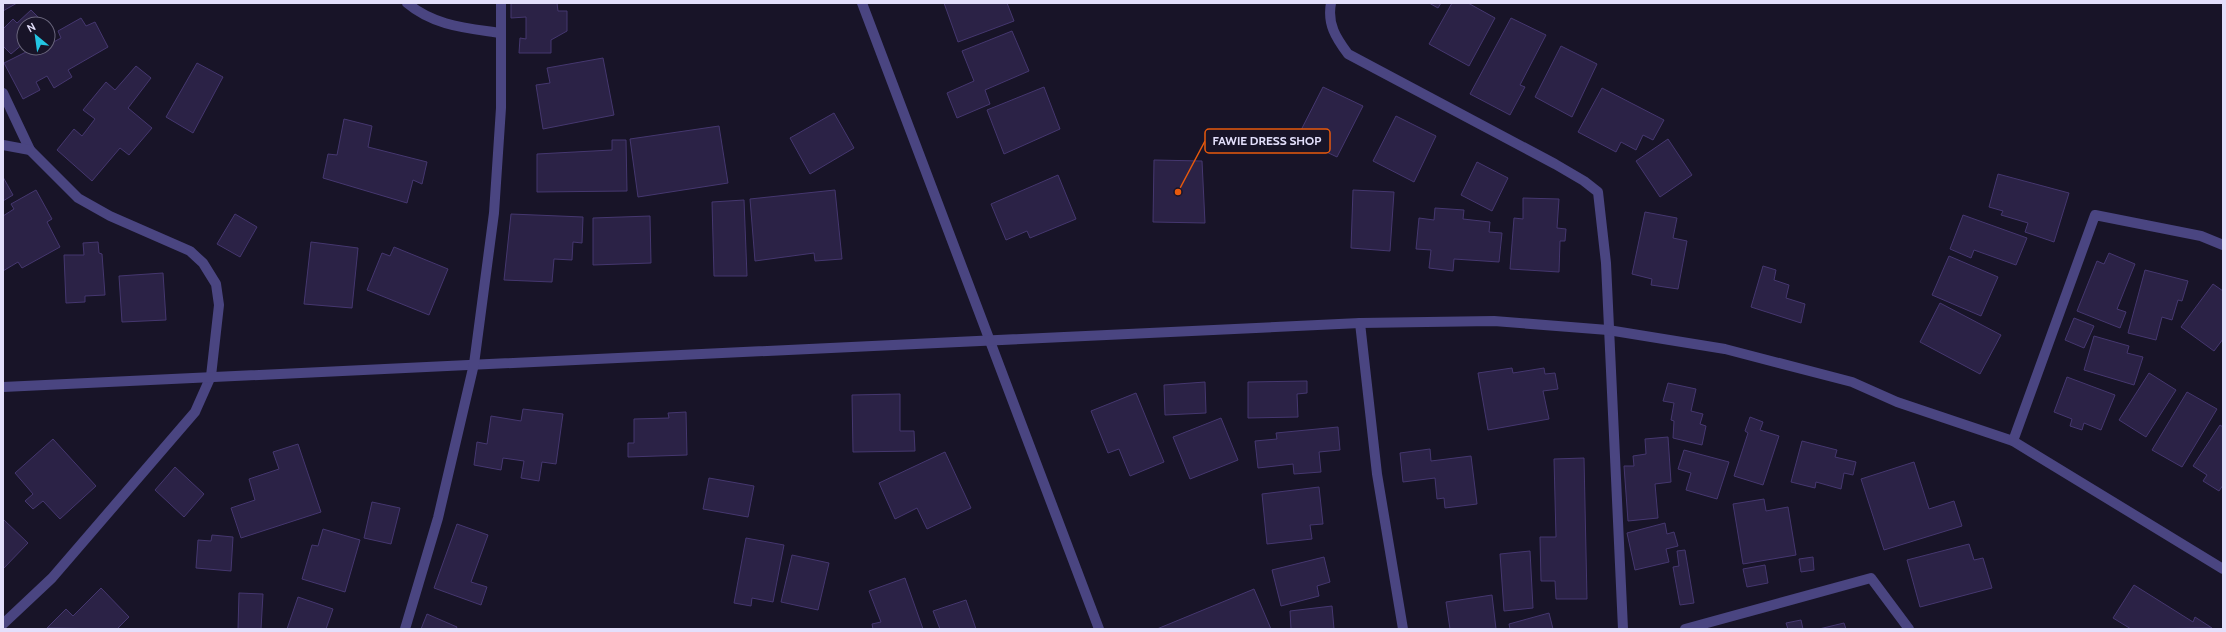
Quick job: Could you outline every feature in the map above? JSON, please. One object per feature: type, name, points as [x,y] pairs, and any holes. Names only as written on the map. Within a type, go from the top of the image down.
[{"type":"street","points":[[408,3],[418,12],[445,24],[500,33]]},
{"type":"street","points":[[405,629],[438,518],[474,364],[494,213],[501,108],[501,3]]},
{"type":"street","points":[[862,3],[1099,629]]},
{"type":"street","points":[[1331,3],[1329,13],[1333,33],[1348,54],[1555,164],[1584,181],[1598,192],[1606,263],[1622,629]]},
{"type":"street","points":[[3,93],[30,150],[78,198],[110,216],[190,251],[203,263],[216,284],[219,305],[211,376],[195,412],[52,578],[3,624]]},
{"type":"street","points":[[3,145],[30,150]]},
{"type":"street","points":[[2013,441],[2095,215],[2201,236],[2223,245]]},
{"type":"street","points":[[3,387],[988,339],[1360,323],[1494,321],[1608,330],[1725,349],[1838,378],[1897,402],[2013,441],[2223,568]]},
{"type":"street","points":[[1360,323],[1377,474],[1403,629]]},
{"type":"street","points":[[1685,629],[1871,578],[1909,629]]},
{"type":"building","points":[[3,3],[17,3],[3,11]]},
{"type":"building","points":[[511,3],[557,3],[558,11],[567,11],[567,31],[551,40],[551,53],[519,53],[520,38],[526,39],[526,17],[511,18]]},
{"type":"building","points":[[944,3],[1007,3],[1014,21],[958,42]]},
{"type":"building","points":[[1429,3],[1441,3],[1438,8]]},
{"type":"building","points":[[1452,3],[1468,3],[1495,18],[1469,66],[1429,44]]},
{"type":"building","points":[[31,10],[37,16],[25,16]]},
{"type":"building","points":[[81,18],[86,26],[95,22],[108,47],[68,70],[72,77],[54,88],[47,76],[36,82],[40,90],[23,99],[4,63],[18,56],[56,56],[56,41],[61,38],[58,31]]},
{"type":"building","points":[[1511,18],[1546,35],[1520,85],[1525,87],[1510,115],[1470,94]]},
{"type":"building","points":[[13,19],[16,22],[16,50],[11,54],[3,46],[3,29]]},
{"type":"building","points":[[1012,31],[1029,71],[985,90],[990,104],[957,118],[947,93],[974,81],[962,51]]},
{"type":"building","points":[[1561,46],[1597,64],[1572,117],[1535,97]]},
{"type":"building","points":[[603,58],[614,115],[543,129],[536,85],[550,83],[547,68]]},
{"type":"building","points":[[197,63],[223,77],[193,133],[166,117]]},
{"type":"building","points":[[136,66],[151,78],[128,108],[152,128],[129,155],[120,148],[92,181],[57,150],[74,129],[82,136],[95,119],[83,110],[106,82],[115,90]]},
{"type":"building","points":[[1044,87],[1060,129],[1004,154],[987,110]]},
{"type":"building","points":[[1323,87],[1363,106],[1337,157],[1297,138]]},
{"type":"building","points":[[1602,88],[1664,120],[1653,140],[1643,135],[1636,150],[1621,142],[1616,152],[1578,132]]},
{"type":"building","points":[[834,113],[854,148],[810,174],[790,138]]},
{"type":"building","points":[[1396,116],[1436,136],[1414,182],[1373,161]]},
{"type":"building","points":[[344,119],[372,126],[368,147],[427,162],[422,184],[413,180],[407,203],[323,178],[328,154],[337,155]]},
{"type":"building","points":[[719,126],[728,183],[638,197],[630,139]]},
{"type":"building","points":[[1668,139],[1692,175],[1660,197],[1636,161]]},
{"type":"building","points":[[612,140],[626,140],[627,191],[537,192],[537,154],[612,150]]},
{"type":"building","points":[[1154,160],[1202,161],[1205,223],[1153,222]]},
{"type":"building","points":[[1477,162],[1508,178],[1492,211],[1461,195]]},
{"type":"building","points":[[1998,174],[2069,193],[2054,242],[2025,232],[2028,223],[2001,215],[2003,211],[1989,207]]},
{"type":"building","points":[[1058,175],[1076,219],[1030,238],[1027,231],[1006,240],[991,204]]},
{"type":"building","points":[[3,177],[13,195],[3,201]]},
{"type":"building","points":[[36,190],[52,219],[47,222],[60,247],[22,268],[18,262],[3,271],[3,216],[14,209],[11,204]]},
{"type":"building","points":[[835,190],[842,259],[815,261],[814,253],[755,261],[750,199]]},
{"type":"building","points":[[1353,190],[1394,192],[1390,251],[1351,248]]},
{"type":"building","points":[[1523,198],[1559,199],[1557,228],[1566,229],[1565,241],[1560,241],[1559,272],[1510,269],[1514,218],[1523,219]]},
{"type":"building","points":[[744,200],[747,276],[714,276],[712,202]]},
{"type":"building","points":[[1435,208],[1464,210],[1463,219],[1490,222],[1489,232],[1502,233],[1499,262],[1454,259],[1453,271],[1429,268],[1431,250],[1416,249],[1419,218],[1434,220]]},
{"type":"building","points":[[1645,212],[1677,218],[1673,238],[1687,241],[1678,289],[1651,285],[1652,279],[1632,274]]},
{"type":"building","points":[[235,214],[257,227],[240,257],[217,244]]},
{"type":"building","points":[[511,214],[583,217],[582,243],[573,242],[572,260],[554,259],[552,282],[504,280]]},
{"type":"building","points":[[1963,215],[2027,238],[2016,265],[1974,250],[1971,258],[1950,249]]},
{"type":"building","points":[[650,216],[651,263],[593,265],[593,218]]},
{"type":"building","points":[[98,242],[99,253],[102,254],[105,295],[85,296],[85,302],[66,303],[64,255],[84,255],[83,243]]},
{"type":"building","points":[[311,242],[358,248],[352,308],[304,304]]},
{"type":"building","points":[[394,247],[448,269],[429,315],[367,290],[382,253],[390,256]]},
{"type":"building","points":[[2109,253],[2135,264],[2117,309],[2126,312],[2120,328],[2077,311],[2097,261],[2104,264]]},
{"type":"building","points":[[1949,256],[1998,277],[1981,316],[1932,295]]},
{"type":"building","points":[[1763,266],[1776,270],[1774,280],[1789,285],[1786,298],[1805,304],[1801,323],[1751,307]]},
{"type":"building","points":[[2145,270],[2188,281],[2182,301],[2178,300],[2172,320],[2162,317],[2156,340],[2128,333]]},
{"type":"building","points":[[163,273],[166,320],[122,322],[119,276]]},
{"type":"building","points":[[2213,284],[2223,291],[2223,339],[2214,351],[2181,327]]},
{"type":"building","points":[[1940,303],[2001,335],[1980,374],[1920,342]]},
{"type":"building","points":[[2074,318],[2094,326],[2084,348],[2065,340]]},
{"type":"building","points":[[2094,336],[2129,346],[2127,353],[2143,357],[2134,385],[2084,370]]},
{"type":"building","points":[[1512,368],[1513,373],[1544,368],[1545,374],[1555,373],[1558,389],[1543,391],[1549,419],[1488,430],[1478,373]]},
{"type":"building","points":[[2149,373],[2176,390],[2146,437],[2119,420]]},
{"type":"building","points":[[2067,377],[2115,395],[2101,430],[2084,423],[2082,430],[2070,426],[2072,419],[2054,412]]},
{"type":"building","points":[[1307,381],[1307,393],[1297,394],[1298,417],[1248,418],[1248,382]]},
{"type":"building","points":[[1205,382],[1206,413],[1165,415],[1164,385]]},
{"type":"building","points":[[1668,383],[1696,389],[1691,411],[1703,414],[1700,424],[1706,426],[1702,445],[1673,438],[1674,421],[1671,420],[1674,403],[1663,401]]},
{"type":"building","points":[[2187,392],[2217,409],[2182,467],[2152,450]]},
{"type":"building","points":[[1136,393],[1164,462],[1130,476],[1119,449],[1108,453],[1091,411]]},
{"type":"building","points":[[900,394],[900,431],[914,431],[915,451],[853,452],[852,395]]},
{"type":"building","points":[[523,409],[563,414],[556,464],[542,462],[539,481],[521,478],[524,461],[503,458],[501,470],[474,465],[477,442],[487,444],[491,416],[521,421]]},
{"type":"building","points":[[686,412],[687,455],[628,457],[628,443],[634,443],[634,419],[669,418],[668,413]]},
{"type":"building","points":[[1750,417],[1763,422],[1760,430],[1779,436],[1763,485],[1734,476],[1748,433],[1745,431]]},
{"type":"building","points":[[1221,418],[1238,460],[1190,479],[1173,437]]},
{"type":"building","points":[[2220,425],[2223,427],[2223,485],[2219,491],[2203,481],[2207,475],[2193,466]]},
{"type":"building","points":[[1338,427],[1340,450],[1319,452],[1321,472],[1294,474],[1293,464],[1258,468],[1255,441],[1277,439],[1276,433]]},
{"type":"building","points":[[1668,437],[1671,482],[1655,484],[1658,518],[1628,521],[1624,466],[1634,466],[1633,456],[1646,454],[1645,439]]},
{"type":"building","points":[[53,439],[96,486],[60,519],[43,501],[33,509],[25,501],[33,494],[15,473]]},
{"type":"building","points":[[1802,441],[1837,450],[1835,457],[1856,462],[1853,475],[1844,473],[1841,489],[1816,482],[1815,488],[1791,482]]},
{"type":"building","points":[[298,444],[321,512],[241,538],[231,508],[255,500],[249,479],[279,469],[273,452]]},
{"type":"building","points":[[1430,449],[1431,461],[1471,456],[1477,504],[1445,508],[1444,498],[1437,499],[1435,478],[1403,482],[1400,453]]},
{"type":"building","points":[[1684,450],[1729,462],[1717,499],[1686,490],[1691,473],[1678,469]]},
{"type":"building","points":[[945,452],[971,508],[927,529],[917,508],[895,519],[879,483]]},
{"type":"building","points":[[1584,458],[1587,599],[1556,599],[1555,581],[1541,581],[1540,537],[1556,537],[1554,459]]},
{"type":"building","points":[[1914,462],[1929,509],[1954,501],[1962,526],[1884,550],[1861,479]]},
{"type":"building","points":[[175,467],[204,494],[184,517],[155,490]]},
{"type":"building","points":[[709,478],[754,486],[748,517],[703,509]]},
{"type":"building","points":[[1319,487],[1323,524],[1310,525],[1312,539],[1267,544],[1262,494]]},
{"type":"building","points":[[1764,499],[1766,511],[1788,507],[1796,555],[1743,564],[1733,504]]},
{"type":"building","points":[[372,502],[400,508],[391,544],[364,538]]},
{"type":"building","points":[[3,519],[28,543],[3,569]]},
{"type":"building","points":[[1665,523],[1667,534],[1674,532],[1678,546],[1666,549],[1669,562],[1635,570],[1627,533]]},
{"type":"building","points":[[457,524],[488,535],[471,582],[487,587],[481,605],[434,588]]},
{"type":"building","points":[[323,529],[360,540],[345,592],[302,579],[312,545],[318,546]]},
{"type":"building","points":[[212,535],[233,537],[231,571],[196,568],[198,540],[211,541]]},
{"type":"building","points":[[746,538],[784,545],[773,602],[752,598],[751,606],[734,603]]},
{"type":"building","points":[[1969,544],[1974,560],[1983,558],[1992,588],[1920,607],[1907,560]]},
{"type":"building","points":[[1685,550],[1694,603],[1680,605],[1673,567],[1679,566],[1677,551]]},
{"type":"building","points":[[1530,551],[1533,608],[1504,611],[1500,554]]},
{"type":"building","points":[[792,555],[829,563],[818,610],[781,602]]},
{"type":"building","points":[[1324,557],[1330,582],[1317,586],[1319,596],[1281,606],[1272,570]]},
{"type":"building","points":[[1813,557],[1814,570],[1801,572],[1799,559]]},
{"type":"building","points":[[1765,565],[1768,583],[1747,587],[1743,569]]},
{"type":"building","points":[[905,578],[923,629],[873,629],[872,624],[881,622],[869,591]]},
{"type":"building","points":[[2134,585],[2193,622],[2195,617],[2212,628],[2131,629],[2113,618]]},
{"type":"building","points":[[101,588],[129,617],[117,629],[47,628],[66,609],[73,616]]},
{"type":"building","points":[[1254,589],[1271,629],[1157,629]]},
{"type":"building","points":[[239,593],[263,594],[261,629],[238,629]]},
{"type":"building","points":[[1492,595],[1496,629],[1450,629],[1446,602]]},
{"type":"building","points":[[298,597],[333,609],[326,629],[287,629]]},
{"type":"building","points":[[966,600],[976,629],[940,629],[933,611]]},
{"type":"building","points":[[1332,606],[1334,629],[1291,629],[1290,611]]},
{"type":"building","points":[[1549,613],[1553,629],[1510,629],[1509,624]]},
{"type":"building","points":[[427,614],[457,627],[456,629],[421,629]]},
{"type":"building","points":[[1801,620],[1803,629],[1788,629],[1786,623]]},
{"type":"building","points":[[1844,623],[1846,629],[1819,629]]},
{"type":"place","name":"FAWIE DRESS SHOP","points":[[1178,192]]}]
